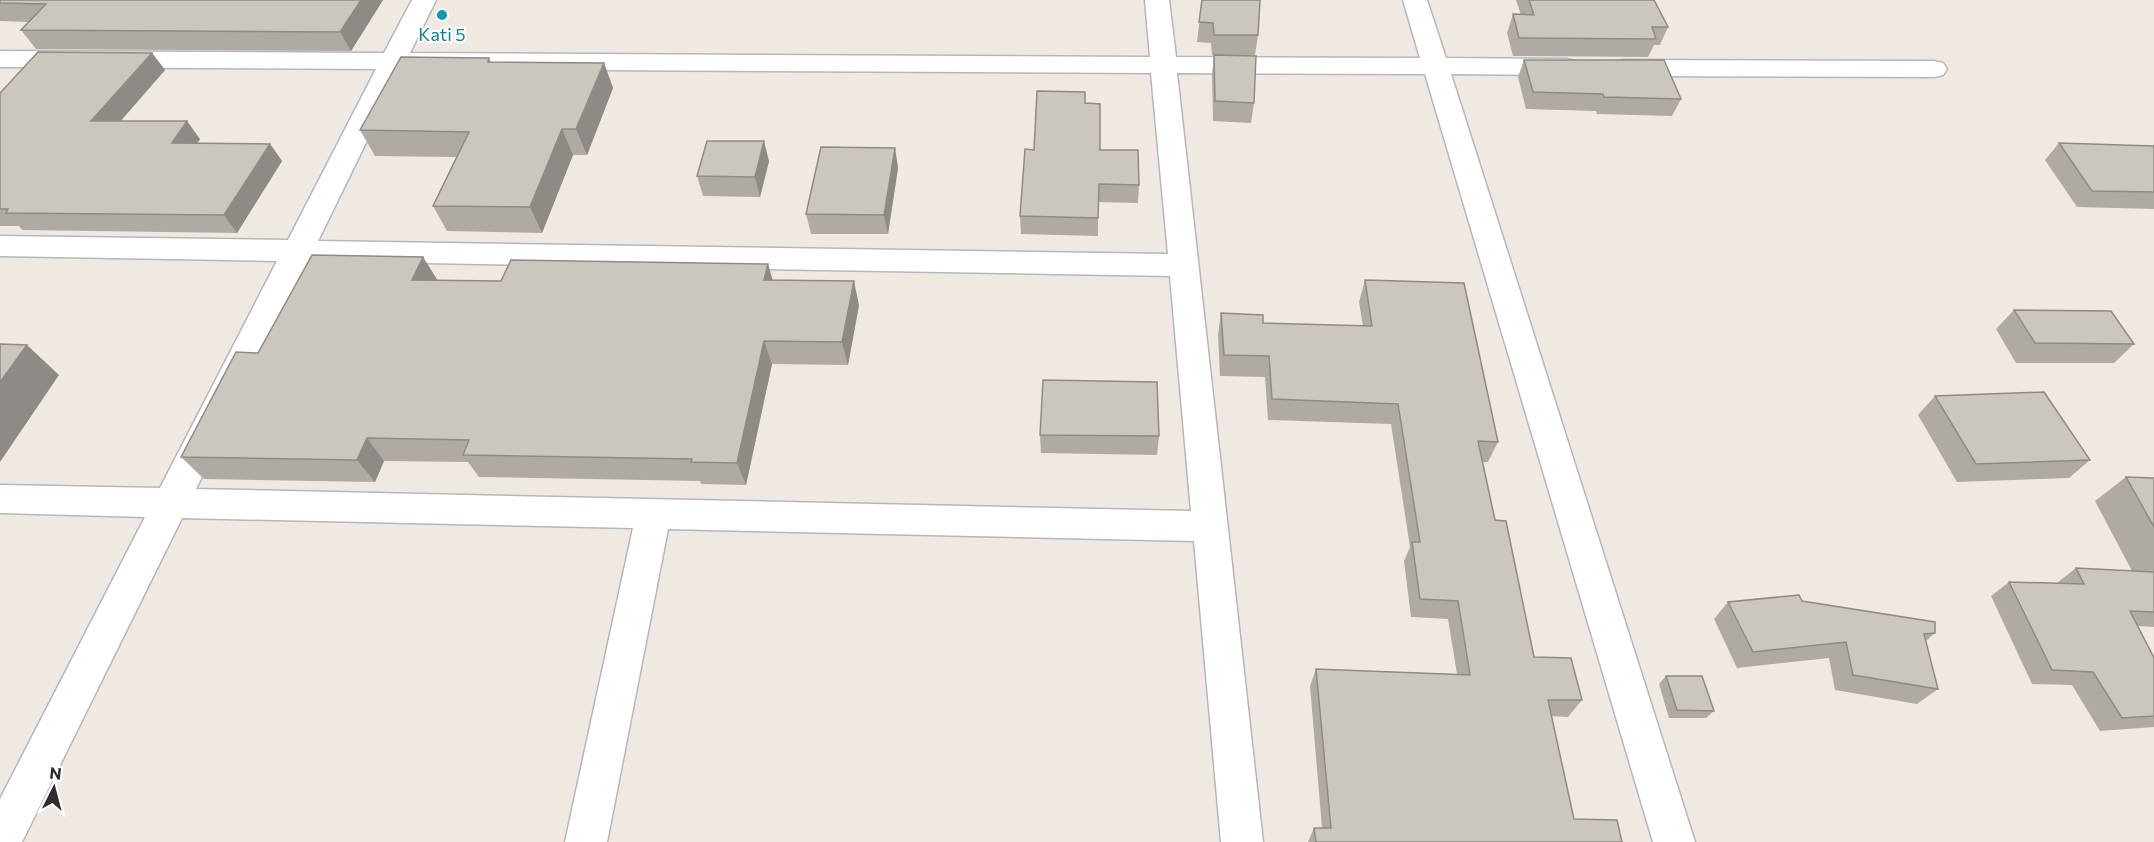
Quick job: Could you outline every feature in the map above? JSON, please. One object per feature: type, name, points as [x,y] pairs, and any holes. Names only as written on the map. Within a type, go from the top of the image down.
[{"type":"street","points":[[0,842],[424,0]]},
{"type":"street","points":[[1156,0],[1242,842]]},
{"type":"street","points":[[1415,0],[1674,842]]},
{"type":"street","points":[[0,59],[1934,69]]},
{"type":"street","points":[[0,246],[1184,265]]},
{"type":"street","points":[[0,499],[1210,526]]},
{"type":"street","points":[[586,842],[654,513]]},
{"type":"building","points":[[0,0],[361,0],[340,32],[21,30],[46,4],[0,3]]},
{"type":"building","points":[[1202,0],[1260,0],[1258,35],[1214,35],[1213,23],[1199,22]]},
{"type":"building","points":[[1529,0],[1654,0],[1668,27],[1652,27],[1656,39],[1519,38],[1513,14],[1534,15]]},
{"type":"building","points":[[38,52],[152,53],[91,121],[187,121],[172,143],[270,144],[224,215],[6,213],[8,209],[0,209],[0,93]]},
{"type":"building","points":[[1214,55],[1256,56],[1254,103],[1215,101]]},
{"type":"building","points":[[401,57],[489,58],[488,62],[604,63],[576,129],[562,129],[530,207],[433,206],[469,132],[360,130]]},
{"type":"building","points":[[1524,60],[1664,60],[1681,99],[1533,92]]},
{"type":"building","points":[[1037,91],[1085,92],[1085,103],[1100,104],[1100,150],[1138,150],[1139,185],[1099,184],[1098,218],[1020,216],[1025,149],[1034,150]]},
{"type":"building","points":[[707,141],[764,141],[755,177],[697,176]]},
{"type":"building","points":[[2059,143],[2154,146],[2154,192],[2092,191]]},
{"type":"building","points":[[821,147],[895,148],[884,215],[806,214]]},
{"type":"building","points":[[312,255],[423,257],[412,280],[501,281],[511,260],[768,264],[764,280],[854,281],[842,342],[764,341],[737,463],[691,462],[692,459],[463,455],[469,440],[367,438],[357,460],[181,457],[236,352],[258,353]]},
{"type":"building","points":[[1365,280],[1464,283],[1498,442],[1478,441],[1495,520],[1506,521],[1534,657],[1571,658],[1582,700],[1548,700],[1574,819],[1617,820],[1622,842],[1316,842],[1314,828],[1331,828],[1316,669],[1470,675],[1458,601],[1420,599],[1412,542],[1420,542],[1398,404],[1272,399],[1269,356],[1224,355],[1221,313],[1263,315],[1263,323],[1372,326]]},
{"type":"building","points":[[2014,310],[2111,311],[2134,344],[2035,343]]},
{"type":"building","points":[[0,344],[27,345],[0,382]]},
{"type":"building","points":[[1043,380],[1157,382],[1159,436],[1040,435]]},
{"type":"building","points":[[2044,392],[2090,460],[1976,464],[1935,396]]},
{"type":"building","points":[[2126,477],[2154,478],[2154,527]]},
{"type":"building","points":[[2076,568],[2154,572],[2154,612],[2130,611],[2154,658],[2154,716],[2122,718],[2093,672],[2052,670],[2009,582],[2084,584]]},
{"type":"building","points":[[1799,595],[1802,601],[1935,622],[1935,633],[1924,634],[1938,689],[1853,675],[1846,642],[1753,652],[1728,602]]},
{"type":"building","points":[[1666,676],[1702,676],[1714,711],[1677,710]]},
{"type":"place","name":"Kati 5","points":[[442,15]]}]
